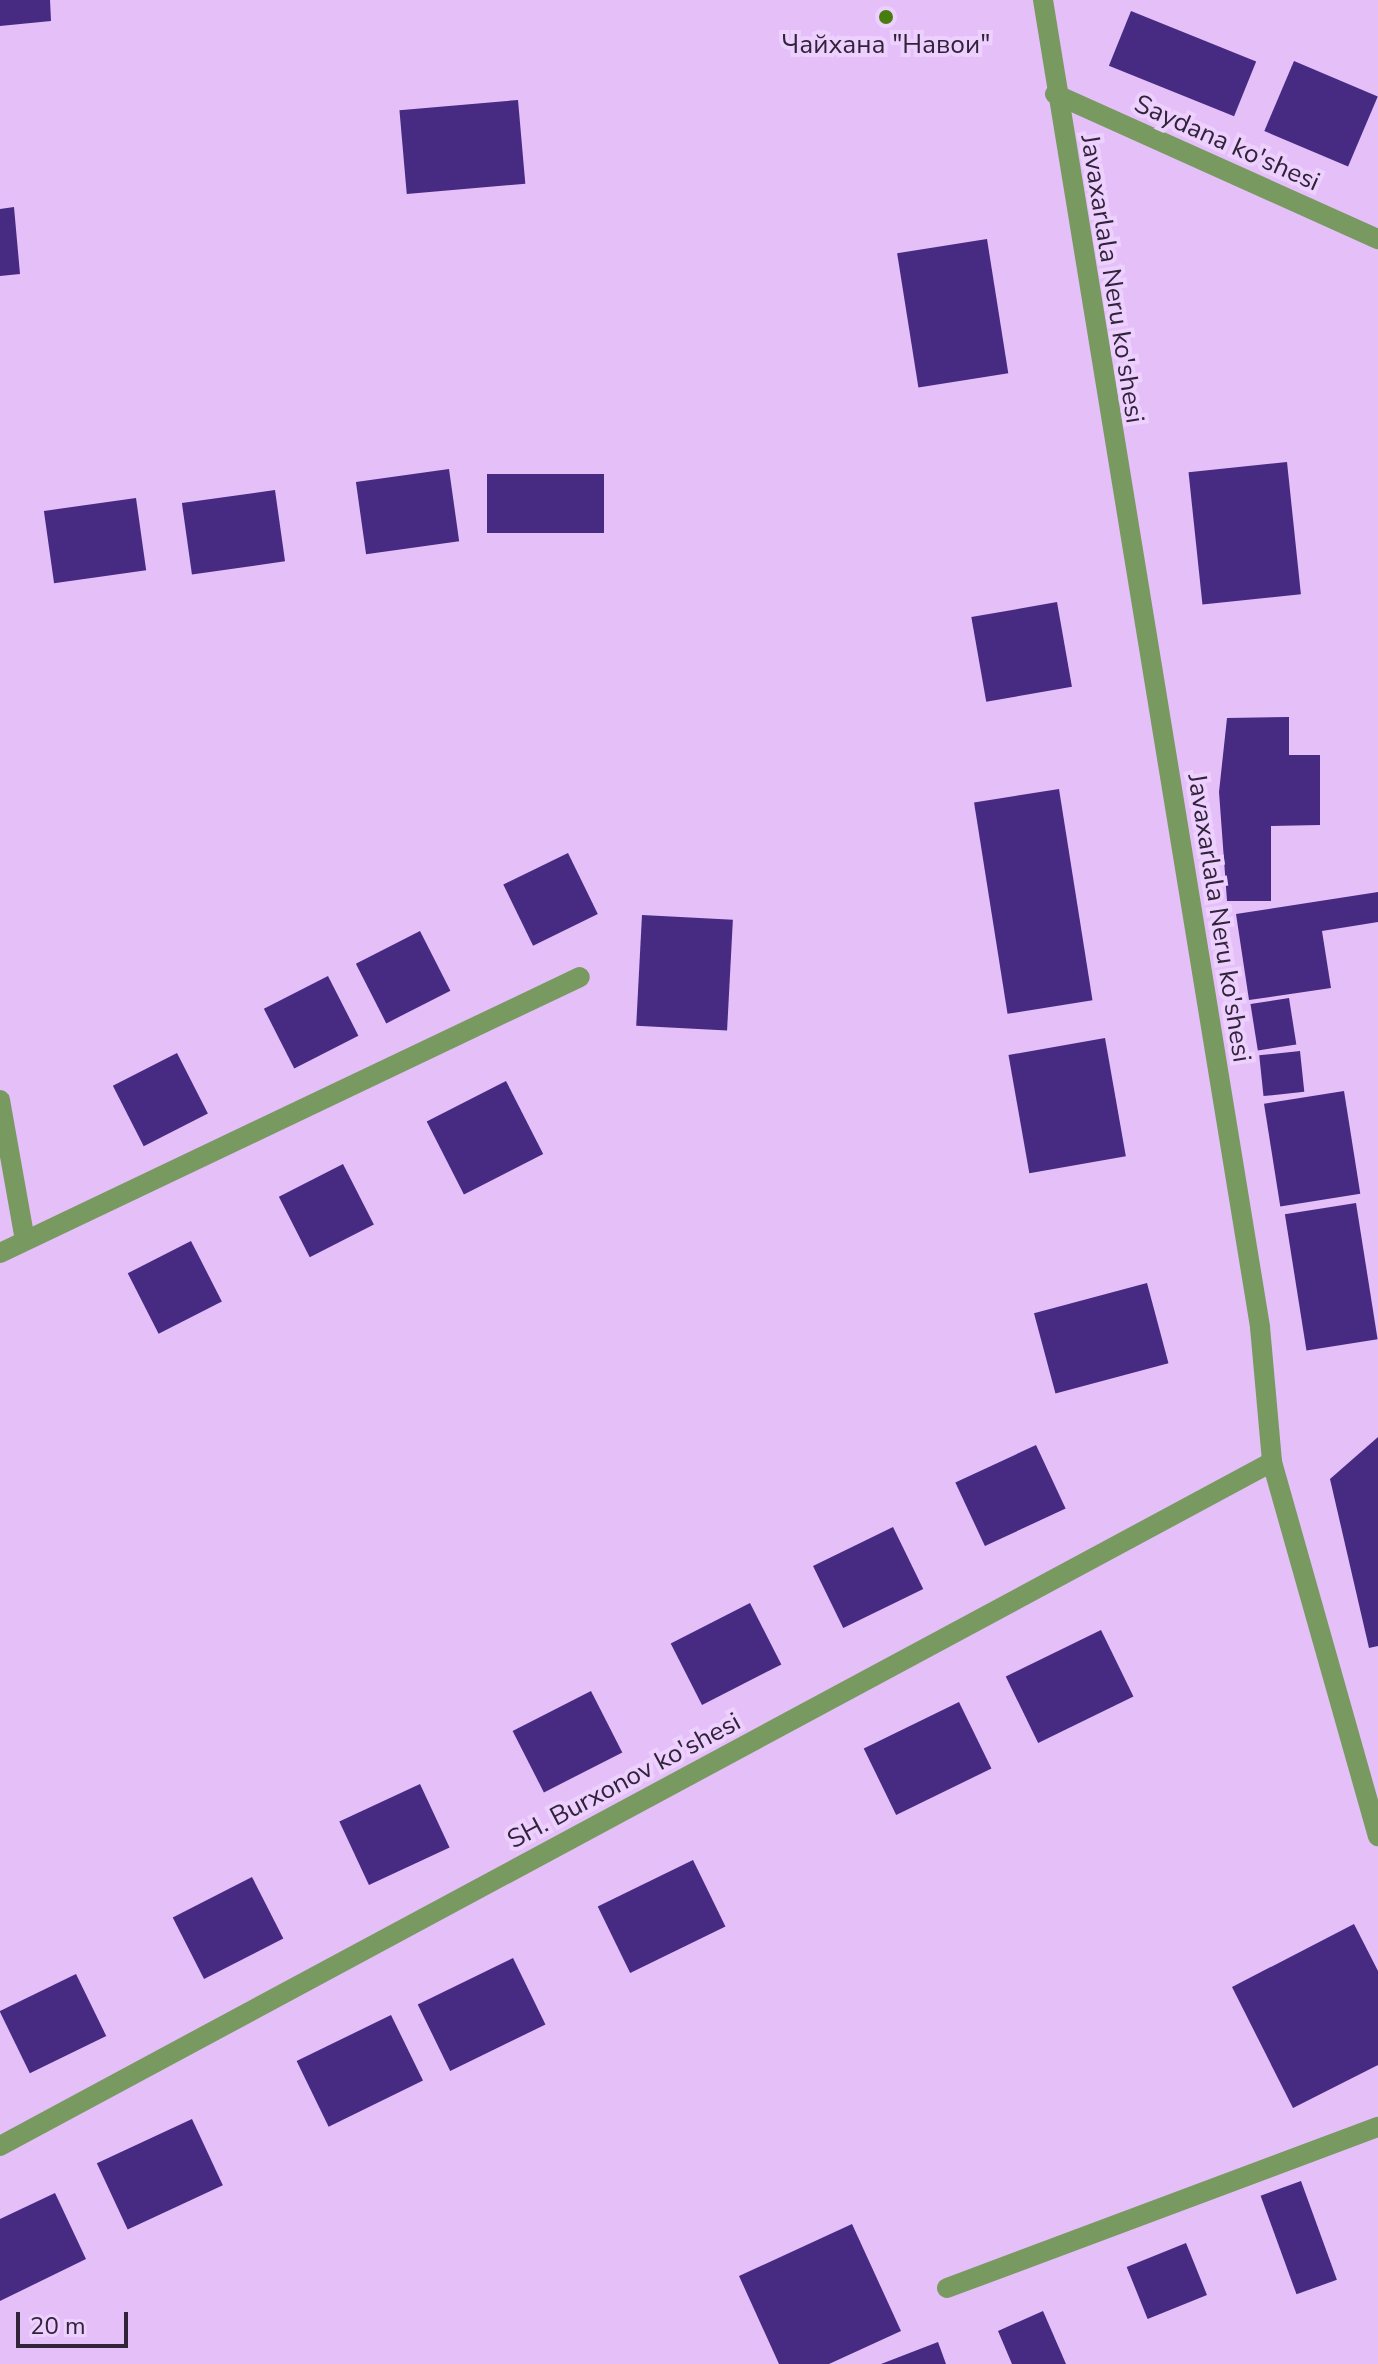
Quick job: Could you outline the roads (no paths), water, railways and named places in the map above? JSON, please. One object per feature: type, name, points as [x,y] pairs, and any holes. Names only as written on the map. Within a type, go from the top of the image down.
[{"type":"street","name":"Javaxarlala Neru ko'shesi","points":[[1043,0],[1055,94],[1260,1327],[1272,1462],[1378,1836]]},
{"type":"street","name":"Saydana ko'shesi","points":[[1055,94],[1378,239]]},
{"type":"street","points":[[0,1253],[580,977]]},
{"type":"street","points":[[0,1100],[25,1240]]},
{"type":"street","name":"SH. Burxonov ko'shesi","points":[[0,2146],[1272,1462]]},
{"type":"street","points":[[947,2288],[1378,2127]]},
{"type":"place","name":"Чайхана \"Навои\"","points":[[886,17]]}]
